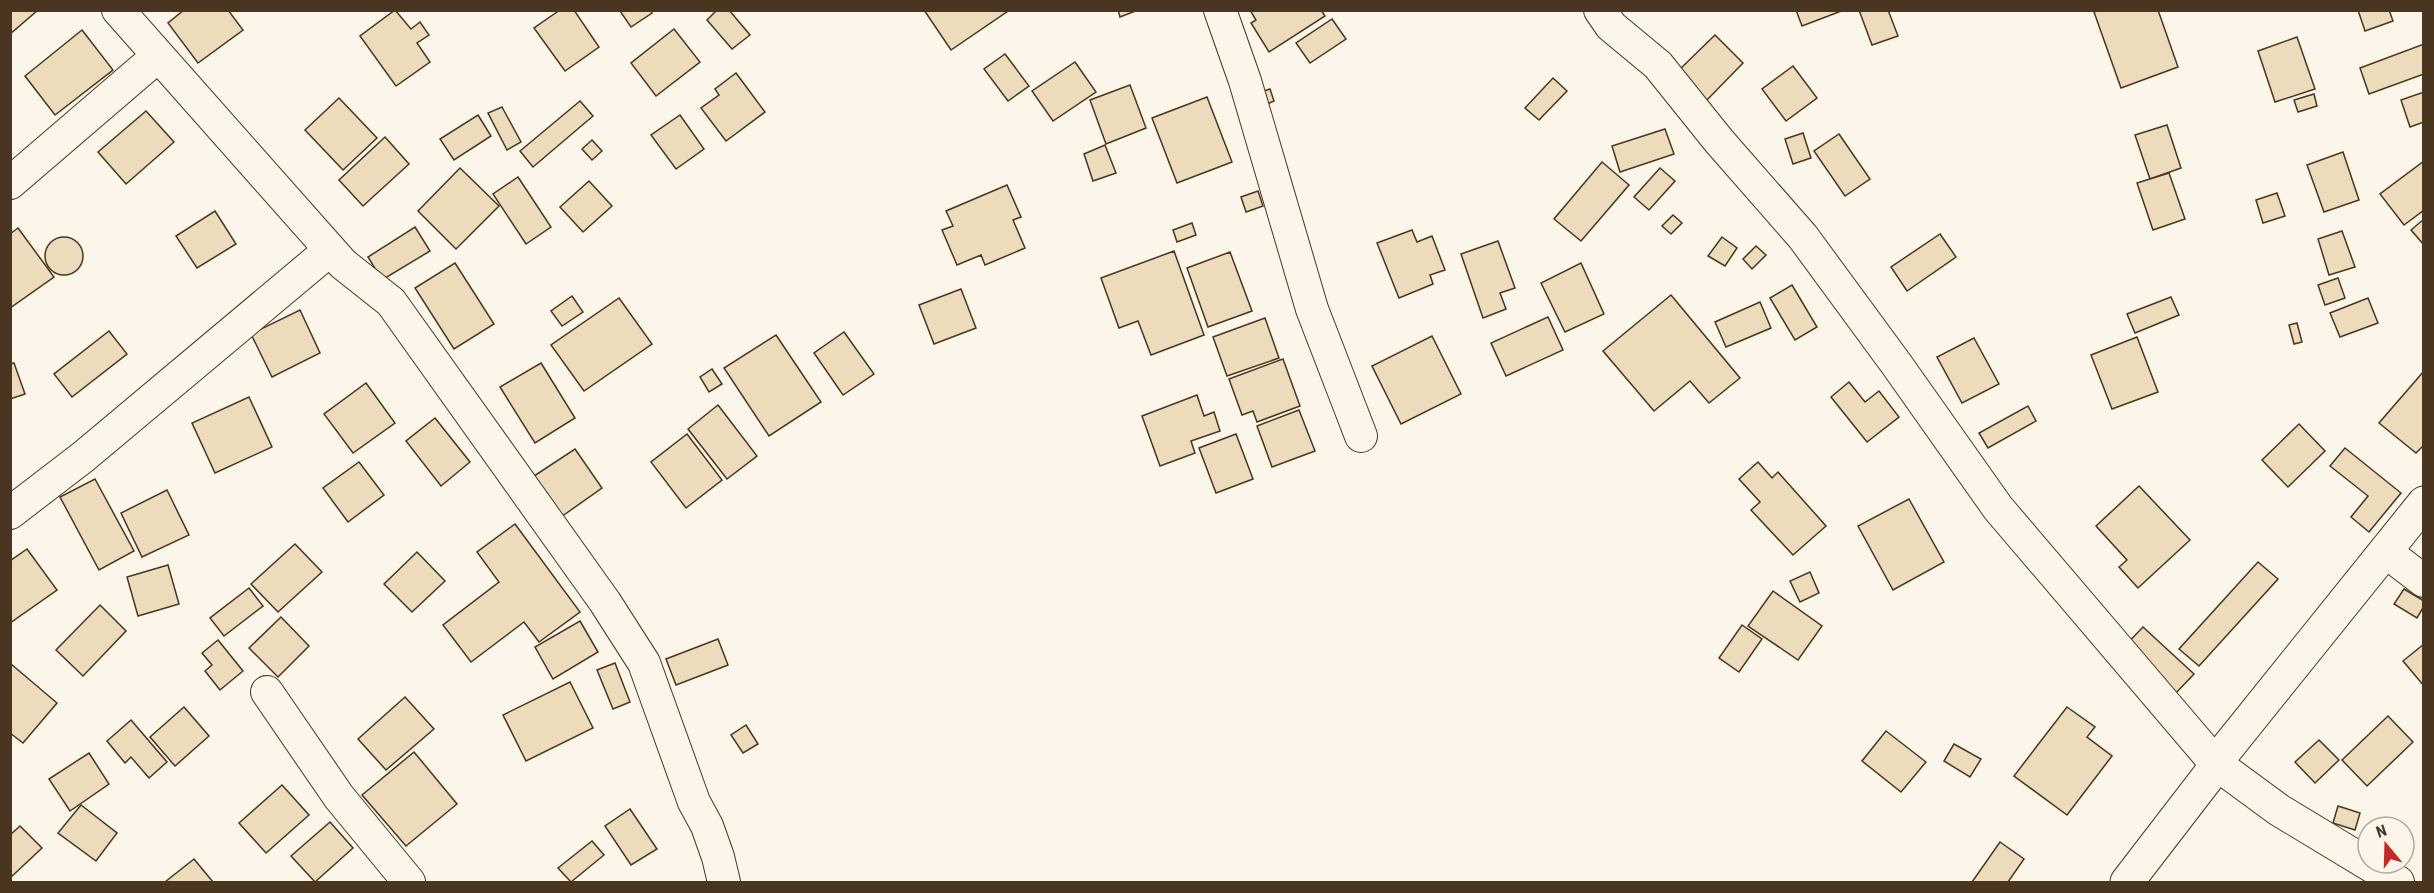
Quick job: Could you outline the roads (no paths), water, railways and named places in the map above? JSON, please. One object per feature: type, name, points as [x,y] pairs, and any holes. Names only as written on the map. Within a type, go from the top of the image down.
[{"type":"highway","points":[[2127,882],[2216,764],[2424,503]]},
{"type":"street","points":[[118,10],[343,264],[391,302],[605,602],[644,663],[694,802],[707,826],[724,882]]},
{"type":"street","points":[[1220,10],[1245,81],[1312,309],[1361,436]]},
{"type":"street","points":[[1600,10],[1611,26],[1658,65],[1719,141],[1803,237],[1897,364],[1998,508],[2216,764],[2279,810],[2398,882]]},
{"type":"street","points":[[10,183],[158,56]]},
{"type":"street","points":[[10,513],[83,457],[330,250]]},
{"type":"street","points":[[2386,552],[2424,582]]},
{"type":"street","points":[[267,692],[339,797],[408,882]]}]
